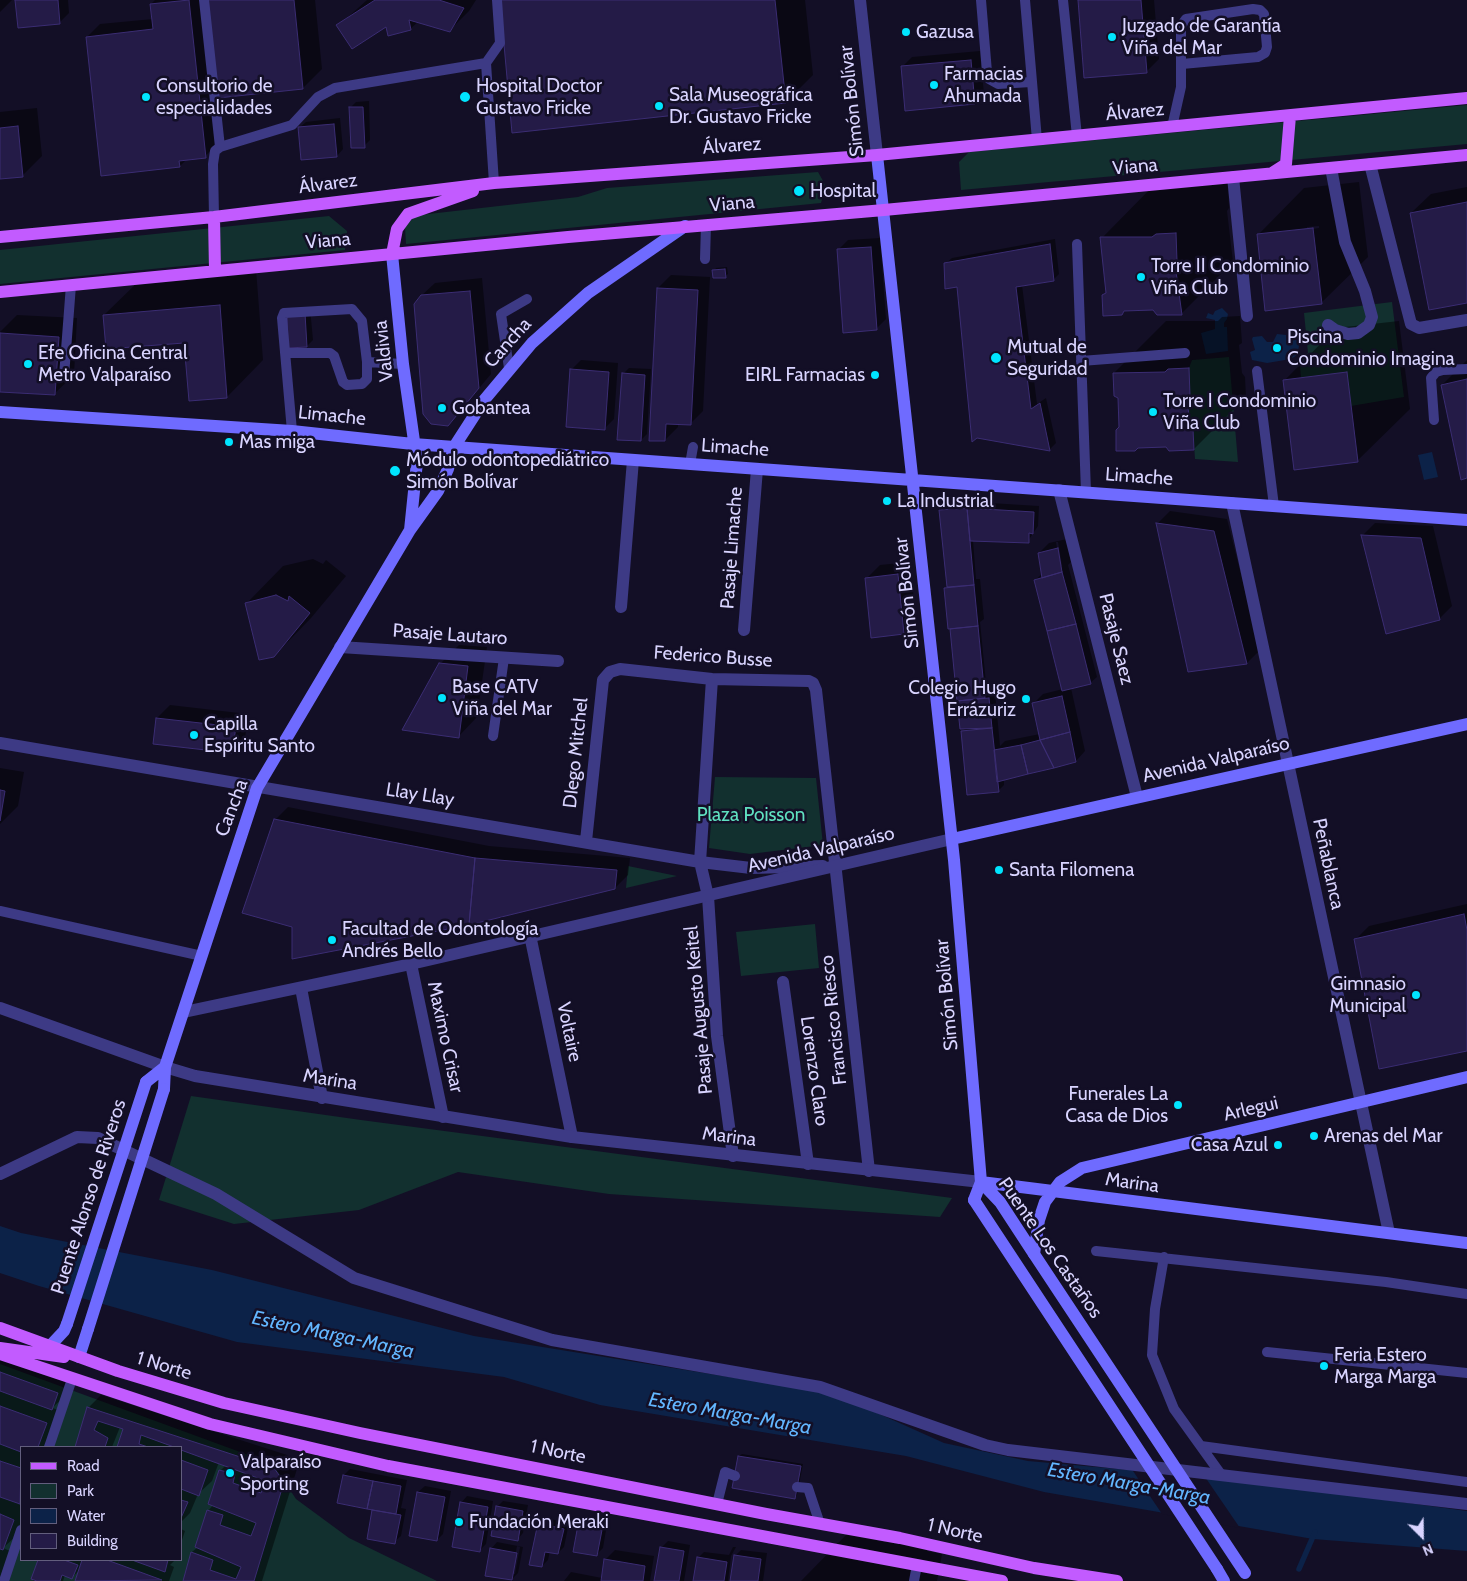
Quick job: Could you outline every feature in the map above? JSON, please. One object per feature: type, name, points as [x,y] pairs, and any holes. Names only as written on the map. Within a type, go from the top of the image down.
[{"type":"main road","name":"Álvarez","points":[[0,238],[214,217],[494,183],[877,155],[1467,98]]},
{"type":"main road","points":[[1272,173],[1286,164],[1290,116]]},
{"type":"main road","name":"Simón Bolívar","points":[[877,155],[952,839],[982,1182]]},
{"type":"main road","name":"Viana","points":[[0,292],[706,224],[884,210],[1467,155]]},
{"type":"main road","points":[[392,254],[397,229],[408,214],[494,183]]},
{"type":"main road","points":[[214,217],[215,270]]},
{"type":"main road","name":"Cancha","points":[[164,1089],[165,1067],[257,788],[410,530],[438,491],[448,470],[454,447],[485,399],[509,368],[538,336],[588,293],[685,226]]},
{"type":"main road","name":"Valdivia","points":[[392,254],[413,444]]},
{"type":"main road","name":"Limache","points":[[0,412],[292,431],[413,444],[1467,520]]},
{"type":"main road","name":"Cancha","points":[[410,530],[417,462],[413,444]]},
{"type":"main road","name":"Avenida Valparaíso","points":[[952,839],[1467,724]]},
{"type":"main road","name":"Puente Alonso de Riveros","points":[[48,1347],[64,1331],[67,1324],[146,1082],[165,1067]]},
{"type":"main road","name":"Arlegui","points":[[1052,1191],[1069,1175],[1096,1164],[1467,1078]]},
{"type":"main road","name":"Puente Alonso de Riveros","points":[[79,1357],[164,1089]]},
{"type":"main road","name":"Marina","points":[[982,1182],[1467,1243]]},
{"type":"main road","name":"Puente Los Castaños","points":[[1224,1581],[974,1200],[982,1182],[1000,1202],[1247,1577]]},
{"type":"main road","points":[[1034,1254],[1042,1210],[1052,1191]]},
{"type":"main road","name":"1 Norte","points":[[0,1328],[118,1371],[224,1403],[360,1433],[717,1504],[900,1538],[1034,1568],[1116,1581]]},
{"type":"main road","points":[[0,1348],[55,1358],[79,1357]]},
{"type":"main road","name":"1 Norte","points":[[0,1354],[210,1424],[388,1466],[1002,1581]]},
{"type":"street","name":"Simón Bolívar","points":[[860,0],[877,155]]},
{"type":"street","points":[[1370,164],[1412,324],[1419,328],[1467,320]]},
{"type":"street","points":[[1328,325],[1335,330],[1348,334],[1358,333],[1369,325],[1372,316],[1365,291],[1345,242],[1331,168]]},
{"type":"street","points":[[1233,177],[1247,316]]},
{"type":"street","points":[[621,607],[634,460]]},
{"type":"street","name":"Pasaje Limache","points":[[744,630],[757,469]]},
{"type":"street","name":"Pasaje Saez","points":[[1059,490],[1137,797]]},
{"type":"street","name":"Peñablanca","points":[[1232,503],[1388,1233]]},
{"type":"street","name":"Pasaje Lautaro","points":[[340,648],[558,661]]},
{"type":"street","name":"Federico Busse","points":[[610,672],[620,669],[712,679],[809,681],[813,683]]},
{"type":"street","name":"DIego Mitchel","points":[[586,841],[603,680],[610,672]]},
{"type":"street","name":"Pasaje Augusto Keitel","points":[[712,679],[700,862],[708,896],[718,1036],[733,1156]]},
{"type":"street","name":"Francisco Riesco","points":[[813,683],[816,690],[869,1171]]},
{"type":"street","name":"Llay Llay","points":[[0,743],[257,788],[586,841],[700,862],[750,868],[835,866]]},
{"type":"street","name":"Avenida Valparaíso","points":[[184,1012],[411,964],[952,839]]},
{"type":"street","name":"Voltaire","points":[[530,935],[572,1137]]},
{"type":"street","name":"Maximo Crisar","points":[[411,964],[443,1118]]},
{"type":"street","name":"Lorenzo Claro","points":[[783,982],[808,1164]]},
{"type":"street","points":[[301,988],[322,1098]]},
{"type":"street","name":"Marina","points":[[0,1008],[188,1075],[443,1118],[572,1137],[982,1182]]},
{"type":"street","points":[[0,1174],[77,1137],[98,1138],[216,1194],[354,1278],[552,1340],[820,1387],[985,1445],[1467,1504]]},
{"type":"lane","points":[[204,0],[220,146]]},
{"type":"lane","points":[[494,183],[486,63],[500,44],[497,0]]},
{"type":"lane","points":[[981,0],[987,72],[990,79],[998,84],[1032,82]]},
{"type":"lane","points":[[1025,0],[1037,140]]},
{"type":"lane","points":[[1063,0],[1077,136]]},
{"type":"lane","points":[[1172,127],[1181,87],[1181,26],[1186,19],[1253,9],[1260,10],[1264,14],[1267,47],[1265,53],[1258,57],[1182,64]]},
{"type":"lane","points":[[214,217],[213,164],[215,151],[220,146],[292,125],[318,97],[335,88],[486,63]]},
{"type":"lane","points":[[706,224],[706,259]]},
{"type":"lane","points":[[1077,244],[1086,492]]},
{"type":"lane","points":[[64,376],[71,285]]},
{"type":"lane","points":[[509,368],[501,314],[527,299]]},
{"type":"lane","points":[[285,353],[330,353],[334,356],[343,382],[347,386],[362,384],[367,379],[362,321],[352,309],[284,313],[282,318],[285,353],[292,431]]},
{"type":"lane","points":[[1081,361],[1185,353]]},
{"type":"lane","points":[[367,362],[403,364]]},
{"type":"lane","points":[[1434,420],[1431,378],[1436,372],[1443,370],[1467,369]]},
{"type":"lane","points":[[1257,371],[1274,506]]},
{"type":"lane","points":[[690,464],[692,447]]},
{"type":"lane","points":[[493,736],[504,658]]},
{"type":"lane","points":[[0,911],[202,956]]},
{"type":"lane","points":[[1096,1251],[1386,1282],[1467,1294]]},
{"type":"lane","points":[[1164,1257],[1155,1309],[1152,1355],[1174,1409],[1220,1473]]},
{"type":"lane","points":[[1267,1352],[1467,1373]]},
{"type":"lane","points":[[49,1446],[72,1379]]},
{"type":"lane","points":[[1201,1446],[1467,1482]]},
{"type":"lane","points":[[717,1504],[726,1472],[734,1476]]},
{"type":"lane","points":[[797,1487],[808,1488],[820,1524]]},
{"type":"lane","points":[[4,1581],[20,1533]]},
{"type":"lane","points":[[914,1581],[917,1564]]},
{"type":"green space","points":[[1467,105],[1467,144],[961,190],[959,162],[969,152]]},
{"type":"green space","points":[[818,172],[826,186],[821,203],[406,244],[405,227],[411,216],[578,197],[607,188]]},
{"type":"green space","points":[[329,216],[347,231],[345,250],[0,284],[0,250]]},
{"type":"green space","points":[[1392,302],[1404,397],[1351,406],[1347,372],[1301,378],[1299,353],[1308,353],[1304,313]]},
{"type":"green space","points":[[1229,357],[1238,462],[1195,459],[1193,429],[1190,426],[1187,398],[1190,396],[1189,368],[1192,360]]},
{"type":"green space","name":"Plaza Poisson","points":[[715,777],[816,778],[823,845],[750,854],[709,848]]},
{"type":"green space","points":[[628,866],[677,876],[626,888]]},
{"type":"green space","points":[[815,924],[819,968],[741,976],[736,932]]},
{"type":"green space","points":[[191,1096],[952,1198],[940,1217],[609,1194],[458,1172],[359,1210],[234,1224],[159,1200]]},
{"type":"green space","name":"Valparaíso Sporting","points":[[0,1364],[273,1464],[296,1499],[349,1538],[437,1581],[0,1581]]},
{"type":"water","points":[[1222,308],[1228,314],[1224,327],[1227,327],[1228,351],[1206,354],[1201,333],[1215,329],[1215,320],[1206,318],[1208,313],[1213,315],[1215,311]]},
{"type":"water","name":"Piscina Condominio Imagina","points":[[1277,334],[1295,336],[1299,346],[1297,355],[1291,359],[1267,363],[1252,360],[1250,352],[1255,350],[1253,337],[1262,336],[1267,342],[1273,342]]},
{"type":"water","points":[[1432,452],[1438,477],[1424,480],[1418,455]]},
{"type":"water","name":"Estero Marga-Marga","points":[[0,1226],[21,1233],[212,1270],[474,1336],[835,1394],[944,1443],[1028,1461],[1233,1479],[1467,1511],[1467,1551],[1313,1539],[1044,1492],[906,1456],[600,1405],[504,1377],[237,1342],[39,1286],[0,1273]]},
{"type":"pier","points":[[1131,1468],[1203,1474],[1240,1528],[1162,1514]]},
{"type":"building","points":[[15,0],[58,0],[60,24],[18,28]]},
{"type":"building","name":"Consultorio de especialidades","points":[[189,0],[206,158],[179,161],[180,167],[101,176],[86,37],[153,29],[150,4]]},
{"type":"building","points":[[208,0],[294,0],[303,89],[218,98]]},
{"type":"building","points":[[375,0],[439,0],[464,8],[450,32],[409,20],[411,30],[388,36],[386,27],[352,49],[336,25]]},
{"type":"building","points":[[500,0],[775,0],[786,103],[512,133]]},
{"type":"building","name":"Juzgado de Garantía Viña del Mar","points":[[1078,0],[1141,0],[1147,73],[1084,78]]},
{"type":"building","points":[[971,60],[975,104],[905,111],[901,66]]},
{"type":"building","points":[[349,107],[363,107],[365,148],[351,148]]},
{"type":"building","points":[[334,124],[337,157],[301,160],[298,127]]},
{"type":"building","points":[[18,126],[23,177],[0,179],[0,128]]},
{"type":"building","points":[[1467,202],[1467,303],[1429,310],[1410,213]]},
{"type":"building","points":[[1313,228],[1322,304],[1265,311],[1257,234]]},
{"type":"building","name":"Torre II Condominio Viña Club","points":[[1176,233],[1177,261],[1175,264],[1182,315],[1157,315],[1153,310],[1124,311],[1122,315],[1103,316],[1102,295],[1106,293],[1100,237],[1152,237],[1156,234]]},
{"type":"building","points":[[1050,244],[1054,281],[1016,287],[1031,409],[1040,403],[1050,451],[977,438],[972,442],[957,287],[945,289],[944,263]]},
{"type":"building","points":[[871,247],[877,330],[843,333],[837,249]]},
{"type":"building","points":[[725,269],[726,278],[713,278],[712,270]]},
{"type":"building","points":[[657,288],[698,290],[691,425],[666,424],[665,441],[649,441]]},
{"type":"building","points":[[470,291],[479,388],[448,426],[431,424],[423,414],[414,304],[421,295]]},
{"type":"building","points":[[220,305],[227,398],[189,401],[184,343],[106,349],[103,315]]},
{"type":"building","points":[[305,313],[307,347],[288,348],[287,315]]},
{"type":"building","name":"Efe Oficina Central Metro Valparaíso","points":[[0,333],[59,337],[55,395],[0,392]]},
{"type":"building","name":"Torre I Condominio Viña Club","points":[[1189,368],[1190,396],[1187,398],[1190,426],[1193,429],[1194,450],[1169,451],[1166,447],[1138,448],[1135,451],[1116,451],[1116,430],[1119,427],[1118,398],[1114,396],[1113,373],[1165,372],[1168,369]]},
{"type":"building","points":[[570,369],[609,372],[605,430],[566,427]]},
{"type":"building","points":[[1347,372],[1358,462],[1294,470],[1283,380]]},
{"type":"building","points":[[622,373],[645,375],[641,441],[617,440]]},
{"type":"building","points":[[1467,379],[1467,478],[1461,480],[1441,385]]},
{"type":"building","points":[[967,508],[974,585],[947,587],[939,510]]},
{"type":"building","points":[[967,508],[1034,512],[1033,534],[1029,533],[1029,543],[970,541]]},
{"type":"building","points":[[1156,523],[1214,531],[1247,664],[1188,672]]},
{"type":"building","points":[[1361,535],[1421,538],[1440,620],[1386,634]]},
{"type":"building","points":[[1058,548],[1062,572],[1042,578],[1038,553]]},
{"type":"building","points":[[1062,572],[1076,624],[1047,631],[1034,580]]},
{"type":"building","points":[[898,574],[904,634],[871,638],[865,578]]},
{"type":"building","points":[[974,585],[978,626],[948,629],[944,588]]},
{"type":"building","points":[[276,595],[288,601],[289,596],[310,613],[274,657],[259,660],[245,603]]},
{"type":"building","points":[[1076,624],[1091,684],[1062,691],[1047,631]]},
{"type":"building","points":[[978,626],[985,698],[957,701],[950,629]]},
{"type":"building","name":"Base CATV Viña del Mar","points":[[439,663],[468,666],[459,738],[402,730]]},
{"type":"building","points":[[1062,696],[1070,732],[1040,740],[1032,703]]},
{"type":"building","points":[[989,698],[992,728],[960,729],[957,701]]},
{"type":"building","name":"Capilla Espíritu Santo","points":[[156,718],[236,727],[232,753],[153,744]]},
{"type":"building","points":[[992,728],[999,792],[967,795],[961,731]]},
{"type":"building","points":[[1070,732],[1076,762],[1054,768],[1040,740]]},
{"type":"building","points":[[1040,740],[1054,768],[1028,774],[1021,745]]},
{"type":"building","points":[[1021,745],[1028,774],[997,782],[994,750]]},
{"type":"building","points":[[0,790],[5,791],[0,821]]},
{"type":"building","points":[[274,819],[475,858],[469,925],[292,959],[292,927],[242,913]]},
{"type":"building","points":[[475,858],[617,870],[615,889],[469,925]]},
{"type":"building","name":"Gimnasio Municipal","points":[[1464,914],[1467,930],[1467,1051],[1379,1069],[1354,939]]},
{"type":"building","points":[[0,1372],[58,1393],[52,1410],[0,1391]]},
{"type":"building","points":[[0,1406],[47,1423],[38,1446],[20,1446],[20,1452],[0,1444]]},
{"type":"building","points":[[87,1407],[274,1468],[284,1482],[254,1581],[183,1581],[191,1552],[213,1560],[210,1570],[236,1579],[241,1567],[195,1547],[207,1510],[223,1515],[220,1525],[251,1536],[256,1523],[208,1504],[219,1470],[235,1474],[233,1483],[261,1493],[266,1481],[182,1450],[182,1446],[171,1446],[141,1435],[139,1444],[145,1446],[117,1446],[123,1429],[98,1421],[94,1430],[108,1438],[105,1446],[75,1446]]},
{"type":"building","points":[[738,1456],[801,1466],[795,1499],[732,1488]]},
{"type":"building","points":[[182,1460],[208,1470],[199,1496],[182,1489]]},
{"type":"building","points":[[0,1461],[20,1468],[20,1504],[0,1497]]},
{"type":"building","points":[[343,1475],[373,1481],[367,1509],[337,1503]]},
{"type":"building","points":[[373,1481],[401,1486],[396,1514],[367,1509]]},
{"type":"building","points":[[417,1492],[445,1497],[437,1541],[409,1536]]},
{"type":"building","points":[[182,1500],[188,1502],[182,1516]]},
{"type":"building","points":[[460,1502],[488,1507],[480,1552],[452,1547]]},
{"type":"building","points":[[496,1506],[523,1511],[518,1541],[491,1536]]},
{"type":"building","points":[[372,1510],[401,1515],[395,1544],[367,1539]]},
{"type":"building","points":[[0,1514],[14,1520],[3,1550],[0,1549]]},
{"type":"building","points":[[538,1523],[564,1529],[558,1554],[545,1552],[542,1567],[529,1565]]},
{"type":"building","points":[[578,1525],[602,1530],[597,1556],[573,1552]]},
{"type":"building","points":[[660,1547],[684,1551],[679,1581],[654,1581]]},
{"type":"building","points":[[490,1548],[517,1553],[512,1580],[485,1576]]},
{"type":"building","points":[[734,1555],[761,1559],[758,1581],[730,1581]]},
{"type":"building","points":[[697,1557],[727,1562],[724,1581],[693,1581]]},
{"type":"building","points":[[604,1559],[645,1566],[643,1581],[601,1581]]},
{"type":"building","points":[[38,1561],[67,1561],[78,1565],[72,1579],[62,1575],[60,1581],[37,1581],[31,1579]]},
{"type":"building","points":[[82,1561],[110,1561],[162,1580],[75,1581]]},
{"type":"building","points":[[135,1561],[168,1561],[165,1572]]},
{"type":"waterway","points":[[1299,1569],[1315,1532]]},
{"type":"place","name":"Gazusa","points":[[906,32]]},
{"type":"place","name":"Juzgado de Garantía Viña del Mar","points":[[1112,37]]},
{"type":"place","name":"Farmacias Ahumada","points":[[934,85]]},
{"type":"place","name":"Consultorio de especialidades","points":[[146,97]]},
{"type":"place","name":"Hospital Doctor Gustavo Fricke","points":[[465,97]]},
{"type":"place","name":"Sala Museográfica Dr. Gustavo Fricke","points":[[659,106]]},
{"type":"place","name":"Hospital","points":[[799,191]]},
{"type":"place","name":"Torre II Condominio Viña Club","points":[[1141,277]]},
{"type":"place","name":"Piscina Condominio Imagina","points":[[1277,348]]},
{"type":"place","name":"Mutual de Seguridad","points":[[996,358]]},
{"type":"place","name":"Efe Oficina Central Metro Valparaíso","points":[[28,364]]},
{"type":"place","name":"EIRL Farmacias","points":[[875,375]]},
{"type":"place","name":"Gobantea","points":[[442,408]]},
{"type":"place","name":"Torre I Condominio Viña Club","points":[[1153,412]]},
{"type":"place","name":"Mas miga","points":[[229,442]]},
{"type":"place","name":"Módulo odontopediátrico Simón Bolívar","points":[[395,471]]},
{"type":"place","name":"La Industrial","points":[[887,501]]},
{"type":"place","name":"Base CATV Viña del Mar","points":[[442,698]]},
{"type":"place","name":"Colegio Hugo Errázuriz","points":[[1026,699]]},
{"type":"place","name":"Capilla Espíritu Santo","points":[[194,735]]},
{"type":"place","name":"Santa Filomena","points":[[999,870]]},
{"type":"place","name":"Facultad de Odontología Andrés Bello","points":[[332,940]]},
{"type":"place","name":"Gimnasio Municipal","points":[[1416,995]]},
{"type":"place","name":"Funerales La Casa de Dios","points":[[1178,1105]]},
{"type":"place","name":"Arenas del Mar","points":[[1314,1136]]},
{"type":"place","name":"Casa Azul","points":[[1278,1145]]},
{"type":"place","name":"Feria Estero Marga Marga","points":[[1324,1366]]},
{"type":"place","name":"Valparaíso Sporting","points":[[230,1473]]},
{"type":"place","name":"Fundación Meraki","points":[[459,1522]]}]
